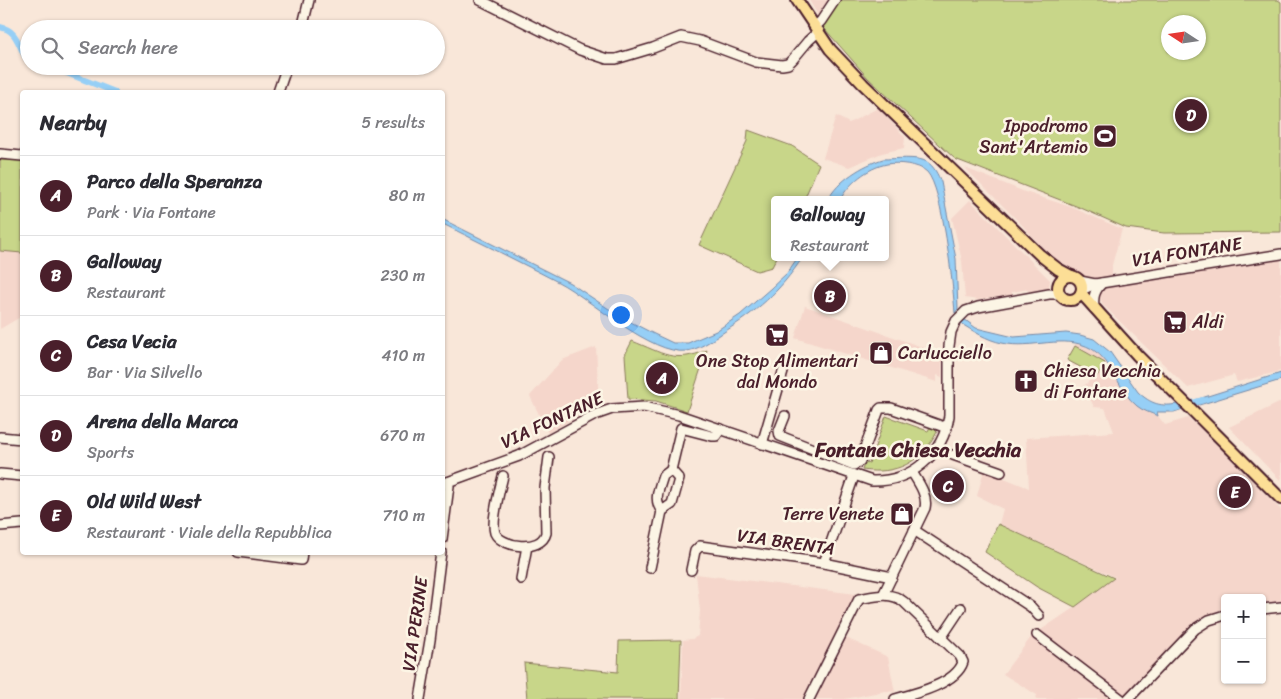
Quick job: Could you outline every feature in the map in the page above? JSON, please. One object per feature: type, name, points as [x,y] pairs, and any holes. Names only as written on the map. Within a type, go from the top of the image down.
[{"type":"main road","points":[[797,0],[830,49],[863,84],[1040,255],[1078,288],[1115,332]]},
{"type":"main road","points":[[1040,255],[1067,299],[1078,288]]},
{"type":"main road","points":[[1060,288],[1065,277],[1078,288],[1115,332],[1281,499]]},
{"type":"street","points":[[304,20],[309,0]]},
{"type":"street","points":[[480,0],[580,50],[607,59],[616,59],[681,37],[700,41],[756,62],[782,66],[788,64],[808,41],[835,0]]},
{"type":"street","points":[[279,90],[284,75]]},
{"type":"street","points":[[0,154],[20,156]]},
{"type":"street","name":"VIA FONTANE","points":[[1078,288],[1098,283],[1281,254]]},
{"type":"street","points":[[1094,308],[1094,295],[1098,283]]},
{"type":"street","name":"VIA FONTANE","points":[[445,483],[519,456],[595,415],[612,408],[644,407],[679,415],[872,481],[887,481],[903,476],[924,464],[947,428],[949,416],[950,338],[956,321],[963,313],[978,307],[1049,294],[1060,288]]},
{"type":"street","points":[[762,444],[783,372]]},
{"type":"street","points":[[785,416],[779,431],[780,436],[854,465],[860,461],[879,410],[884,407],[947,428]]},
{"type":"street","points":[[662,512],[658,507],[657,501],[663,476],[672,470],[681,428],[679,415]]},
{"type":"street","points":[[681,428],[712,436],[716,436],[721,429]]},
{"type":"street","points":[[0,437],[20,439]]},
{"type":"street","points":[[953,455],[1001,472]]},
{"type":"street","points":[[503,476],[494,521],[494,531],[498,539],[507,543],[527,546],[540,544],[546,533],[545,488],[549,457]]},
{"type":"street","points":[[830,467],[833,457]]},
{"type":"street","points":[[650,568],[662,512],[672,504],[678,478],[672,470]]},
{"type":"street","points":[[891,596],[892,577],[926,503],[912,472]]},
{"type":"street","points":[[0,474],[20,476]]},
{"type":"street","points":[[824,563],[854,476]]},
{"type":"street","points":[[445,483],[449,486],[445,516]]},
{"type":"street","points":[[0,526],[20,524]]},
{"type":"street","points":[[914,530],[1031,607],[1038,616]]},
{"type":"street","points":[[521,579],[527,546]]},
{"type":"street","name":"VIA BRENTA","points":[[692,570],[695,551],[700,546],[824,563],[892,577]]},
{"type":"street","points":[[262,555],[301,560],[302,555]]},
{"type":"street","name":"VIA PERINE","points":[[420,699],[430,640],[441,555]]},
{"type":"street","points":[[891,596],[892,577]]},
{"type":"street","points":[[811,696],[859,599],[891,596],[941,638],[962,659],[962,665],[947,679],[918,696],[895,699]]},
{"type":"street","points":[[1266,608],[1281,606]]},
{"type":"street","points":[[941,638],[961,608]]},
{"type":"street","points":[[1128,699],[1194,628],[1221,616]]},
{"type":"street","points":[[1037,635],[1121,699]]},
{"type":"shaded area","points":[[809,0],[831,0],[819,17]]},
{"type":"shaded area","points":[[878,108],[905,137],[904,148],[882,153],[849,167],[823,158],[836,116],[849,123]]},
{"type":"shaded area","points":[[965,168],[1025,192],[1071,207],[1122,229],[1112,265],[1112,275],[1091,281],[1054,260]]},
{"type":"shaded area","points":[[970,200],[1050,280],[1049,288],[1029,292],[1028,289],[1012,292],[1012,295],[978,300],[965,298],[962,261],[952,218]]},
{"type":"shaded area","points":[[0,251],[20,253],[20,317],[0,329]]},
{"type":"shaded area","points":[[1281,259],[1281,371],[1237,382],[1234,375],[1188,388],[1103,305],[1100,298],[1100,294],[1105,287]]},
{"type":"shaded area","points":[[805,306],[942,354],[942,377],[937,375],[937,382],[795,338]]},
{"type":"shaded area","points":[[1076,343],[1093,350],[1103,358],[1132,401],[1145,411],[1158,416],[1165,425],[1188,418],[1281,510],[1281,601],[1266,604],[1266,594],[1221,594],[1221,610],[1197,621],[1184,632],[1121,699],[1036,699],[1037,695],[1003,674],[1032,636],[1115,577],[999,524],[1003,509],[977,496],[984,470],[1029,488],[1026,438],[1114,432],[1105,408],[1094,407],[1084,386],[1093,377],[1067,360]]},
{"type":"shaded area","points":[[596,347],[599,404],[548,433],[530,396],[562,360]]},
{"type":"shaded area","points":[[1281,402],[1281,481],[1229,427]]},
{"type":"shaded area","points":[[696,574],[856,594],[837,634],[888,657],[895,692],[885,691],[845,699],[681,699],[683,640],[698,636],[700,611]]},
{"type":"green space","name":"Ippodromo Sant'Artemio","points":[[838,0],[1278,0],[1281,2],[1281,232],[1164,233],[1126,228],[1081,208],[955,159],[868,78],[824,28],[823,24]]},
{"type":"green space","points":[[748,130],[792,146],[819,164],[806,196],[771,196],[771,261],[775,261],[772,267],[757,271],[699,245],[747,141]]},
{"type":"green space","points":[[0,160],[20,160],[20,253],[0,251]]},
{"type":"green space","points":[[632,341],[661,353],[677,356],[696,354],[707,350],[687,411],[656,401],[628,399],[625,355]]},
{"type":"green space","points":[[1075,346],[1105,363],[1097,376],[1067,360]]},
{"type":"green space","points":[[886,416],[928,431],[930,427],[937,432],[923,452],[906,464],[886,471],[862,470],[865,462],[869,463]]},
{"type":"green space","points":[[998,524],[1114,578],[1075,607],[1037,587],[985,552]]},
{"type":"green space","points":[[681,640],[679,699],[527,699],[524,663],[618,672],[619,641]]},
{"type":"water","points":[[912,158],[927,162],[939,176],[956,259],[958,309],[955,313],[942,217],[933,182],[927,172],[919,167],[891,163],[872,169],[859,177],[843,196],[830,196],[844,180],[867,165],[883,159]]},
{"type":"water","points":[[445,220],[570,283],[621,317],[673,343],[688,343],[716,331],[740,315],[771,288],[787,273],[795,261],[800,261],[776,291],[746,317],[700,347],[687,351],[673,350],[656,345],[639,336],[558,282],[445,225]]},
{"type":"water","points":[[964,319],[976,328],[1014,337],[1066,333],[1094,339],[1110,352],[1138,392],[1143,396],[1156,404],[1178,404],[1183,409],[1174,412],[1157,412],[1158,416],[1139,408],[1125,393],[1106,361],[1092,349],[1081,344],[1059,342],[1013,345],[996,342],[960,323]]},
{"type":"water","points":[[1281,373],[1281,380],[1199,405],[1195,400]]},
{"type":"waterway","points":[[0,27],[11,32],[20,46]]},
{"type":"waterway","points":[[72,75],[110,90]]},
{"type":"waterway","points":[[1172,409],[1203,400]]},
{"type":"place","name":"Arena della Marca","points":[[1191,115]]},
{"type":"place","name":"Ippodromo Sant'Artemio","points":[[1105,136]]},
{"type":"place","name":"Galloway","points":[[830,296]]},
{"type":"place","name":"Aldi","points":[[1175,322]]},
{"type":"place","name":"One Stop Alimentari dal Mondo","points":[[777,335]]},
{"type":"place","name":"Carlucciello","points":[[881,353]]},
{"type":"place","name":"Parco della Speranza","points":[[662,378]]},
{"type":"place","name":"Chiesa Vecchia di Fontane","points":[[1026,381]]},
{"type":"place","name":"Cesa Vecia","points":[[948,486]]},
{"type":"place","name":"Old Wild West","points":[[1235,492]]},
{"type":"place","name":"Terre Venete","points":[[902,514]]},
{"type":"district","name":"Fontane Chiesa Vecchia","points":[[918,450]]}]
